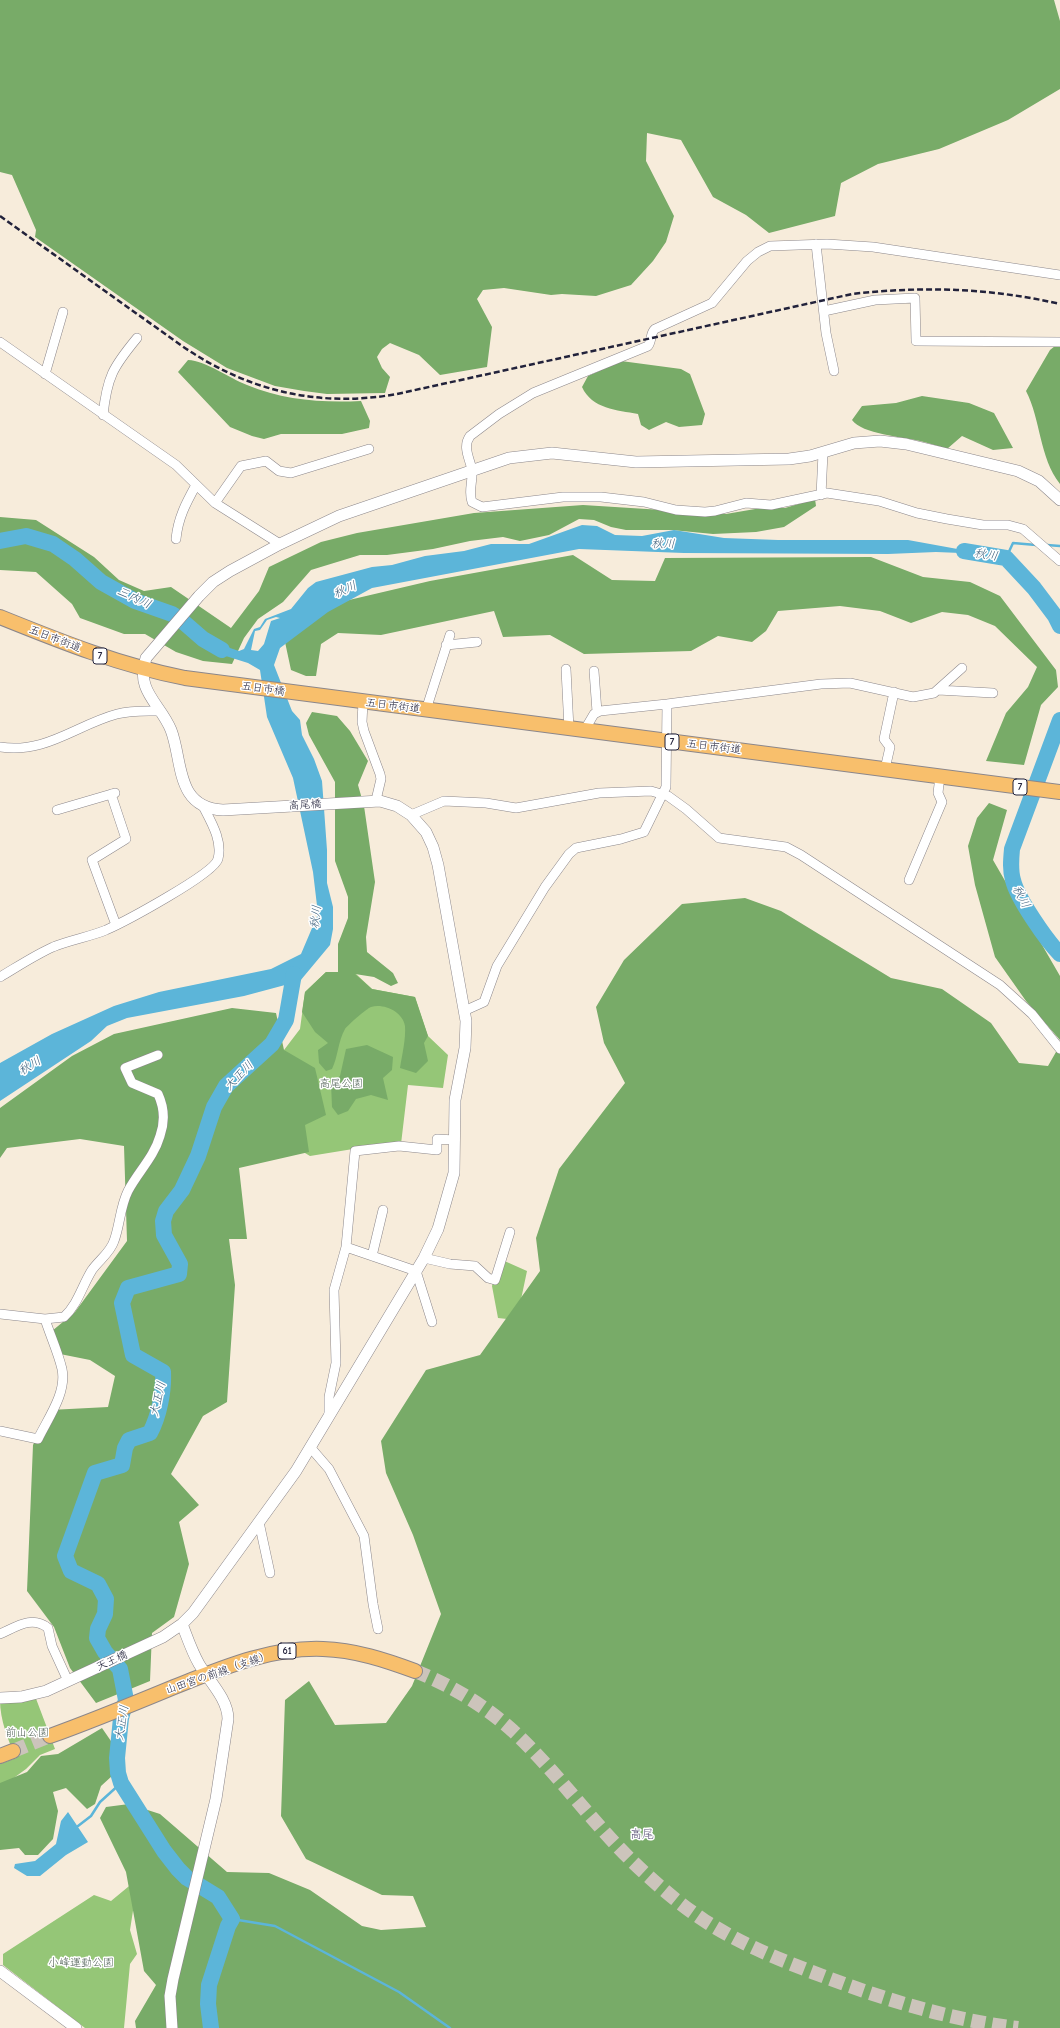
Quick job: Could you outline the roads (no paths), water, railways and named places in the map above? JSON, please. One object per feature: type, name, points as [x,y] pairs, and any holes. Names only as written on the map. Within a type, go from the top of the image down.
[{"type":"main road","name":"五日市街道","points":[[0,617],[84,650],[142,670],[204,681]]},
{"type":"main road","name":"五日市橋","points":[[204,681],[321,697]]},
{"type":"main road","name":"五日市街道","points":[[321,697],[1060,792]]},
{"type":"main road","name":"山田宮の前線（支線）","points":[[50,1736],[86,1723],[206,1674],[260,1656],[292,1650],[340,1650],[363,1654],[415,1671]]},
{"type":"street","points":[[1060,275],[873,247],[816,244],[775,246],[761,250],[747,261],[716,300],[655,329],[648,346],[543,388],[499,414],[467,441],[467,452],[472,470],[469,494],[472,502],[482,507],[563,497],[593,497],[644,502],[676,510],[705,512],[746,503],[771,505],[827,493],[879,501],[917,513],[947,519],[983,525],[1008,525],[1023,529],[1060,561]]},
{"type":"street","points":[[816,244],[824,311],[834,371]]},
{"type":"street","points":[[824,311],[875,300],[915,298],[916,341],[1060,342]]},
{"type":"street","points":[[45,374],[63,312]]},
{"type":"street","points":[[103,415],[106,389],[114,368],[137,338]]},
{"type":"street","points":[[0,342],[176,465],[215,503],[280,544]]},
{"type":"street","points":[[0,977],[53,947],[116,925],[166,898],[210,870],[216,864],[220,847],[214,828],[202,804],[191,794],[183,782],[172,734],[160,711],[145,689],[142,670],[146,658],[194,601],[221,576],[280,544],[339,516],[513,456],[546,453],[616,461],[642,462],[789,459],[823,453],[862,442],[880,441],[906,444],[1018,471],[1039,481],[1060,500]]},
{"type":"street","points":[[215,503],[241,466],[266,461],[279,471],[291,473],[369,449]]},
{"type":"street","points":[[821,495],[823,453]]},
{"type":"street","points":[[176,539],[177,524],[181,512],[196,485]]},
{"type":"street","points":[[426,710],[450,635]]},
{"type":"street","points":[[446,645],[477,642]]},
{"type":"street","points":[[597,712],[821,684],[850,683],[913,697],[934,693],[962,668]]},
{"type":"street","points":[[566,670],[569,729]]},
{"type":"street","points":[[584,730],[597,712],[594,671]]},
{"type":"street","points":[[938,690],[993,693]]},
{"type":"street","points":[[885,769],[890,747],[884,739],[894,692]]},
{"type":"street","points":[[363,702],[362,722],[364,731],[380,774],[380,784],[376,800]]},
{"type":"street","points":[[464,1011],[484,1002],[497,966],[545,887],[569,854],[576,848],[621,839],[644,832],[666,787],[667,704]]},
{"type":"street","points":[[0,747],[28,748],[43,745],[116,714],[131,711],[160,711]]},
{"type":"street","points":[[909,880],[942,802],[938,793],[940,776]]},
{"type":"street","points":[[411,815],[444,801],[486,803],[516,808],[599,793],[646,791],[668,796],[686,809],[719,838],[786,847],[807,859],[1000,985],[1032,1014],[1060,1049]]},
{"type":"street","points":[[57,810],[114,793],[126,840],[92,860],[116,925]]},
{"type":"street","name":"高尾橋","points":[[202,804],[219,810],[376,800],[393,804],[411,815],[428,835],[436,857],[464,1011],[466,1037],[456,1093],[452,1182],[436,1233],[424,1258]]},
{"type":"street","points":[[0,1314],[45,1319],[64,1317],[70,1311],[93,1269],[110,1249],[126,1195],[156,1150],[161,1134],[163,1107],[158,1094],[132,1084],[125,1068],[158,1055]]},
{"type":"street","points":[[328,1416],[329,1397],[336,1363],[334,1290],[346,1247],[355,1151],[399,1146],[437,1150],[437,1140],[455,1140]]},
{"type":"street","points":[[372,1256],[383,1210]]},
{"type":"street","points":[[424,1258],[450,1264],[475,1266],[488,1278],[495,1280],[510,1232]]},
{"type":"street","points":[[346,1247],[416,1271],[432,1322]]},
{"type":"street","name":"天王橋","points":[[0,1698],[35,1695],[68,1681],[167,1635],[182,1624],[196,1610],[296,1471],[424,1258]]},
{"type":"street","points":[[0,1431],[38,1439],[58,1398],[62,1386],[62,1370],[45,1319]]},
{"type":"street","points":[[310,1447],[329,1469],[364,1536],[373,1604],[378,1628]]},
{"type":"street","points":[[259,1522],[270,1573]]},
{"type":"street","points":[[0,1634],[30,1621],[41,1622],[48,1628],[52,1646],[68,1681]]},
{"type":"street","points":[[172,2028],[170,1996],[173,1979],[216,1798],[228,1719],[228,1713],[223,1700],[199,1663],[182,1624]]},
{"type":"street","points":[[0,1971],[76,2028]]},
{"type":"water","points":[[582,525],[597,526],[615,535],[642,536],[674,530],[724,538],[778,540],[908,540],[985,554],[936,552],[888,554],[684,553],[579,549],[372,588],[328,612],[280,648],[274,665],[292,711],[300,720],[302,735],[314,759],[322,781],[327,850],[327,883],[333,907],[333,929],[330,945],[300,981],[244,996],[127,1018],[107,1026],[91,1041],[0,1101],[0,1063],[52,1034],[114,1006],[159,992],[271,969],[301,954],[318,914],[313,872],[293,778],[267,717],[260,670],[248,663],[213,652],[203,639],[239,651],[244,649],[254,629],[260,627],[265,619],[291,609],[308,588],[316,582],[372,567],[392,565],[425,556],[464,551],[491,544],[529,544]],"holes":[[[276,617],[280,618],[271,621],[264,644],[258,651],[251,650],[255,631],[260,630],[267,620]]]},
{"type":"water","points":[[68,1812],[88,1842],[66,1855],[40,1876],[27,1876],[14,1868],[15,1864],[35,1861],[56,1844],[61,1821]]},
{"type":"waterway","name":"三内川","points":[[0,541],[26,536],[53,544],[75,559],[101,582],[135,601],[172,614],[203,639],[222,650]]},
{"type":"waterway","points":[[1006,558],[1013,543],[1036,545]]},
{"type":"waterway","points":[[1047,545],[1060,546]]},
{"type":"waterway","name":"秋川","points":[[964,551],[1006,558],[1034,588],[1055,616],[1060,626]]},
{"type":"waterway","name":"秋川","points":[[1060,720],[1012,849],[1011,865],[1013,880],[1026,908],[1040,930],[1060,954]]},
{"type":"waterway","name":"大正川","points":[[211,2028],[208,2004],[209,1985],[228,1926],[232,1919],[218,1897],[187,1878],[178,1869],[164,1851],[121,1783],[118,1773],[117,1758],[121,1718],[126,1700],[120,1669],[105,1652],[97,1638],[98,1629],[105,1614],[106,1599],[98,1584],[71,1571],[65,1556],[95,1473],[122,1465],[125,1448],[129,1440],[150,1433],[156,1419],[160,1403],[163,1387],[163,1372],[133,1355],[122,1303],[128,1288],[179,1274],[180,1264],[164,1235],[163,1221],[166,1211],[182,1190],[198,1156],[214,1107],[226,1086],[272,1044],[286,1020],[294,974]]},
{"type":"waterway","points":[[78,1826],[91,1816],[100,1802],[121,1783]]},
{"type":"waterway","points":[[232,1919],[275,1926],[399,1992],[450,2028]]},
{"type":"tunnel","points":[[415,1671],[466,1696],[513,1731],[544,1762],[617,1846],[633,1862],[677,1900],[705,1921],[747,1944],[776,1957],[868,1992],[917,2008],[967,2020],[1018,2028]]},
{"type":"tunnel","points":[[13,1751],[50,1736]]},
{"type":"railway","points":[[0,216],[182,346],[207,362],[258,385],[312,397],[339,399],[368,398],[397,394],[852,294],[878,291],[930,289],[956,290],[1008,295],[1060,304]]},
{"type":"district","name":"高尾","points":[[642,1835]]},
{"type":"park label","name":"高尾公園","points":[[341,1084]]},
{"type":"park label","name":"前山公園","points":[[27,1733]]},
{"type":"park label","name":"小峰運動公園","points":[[81,1963]]}]
